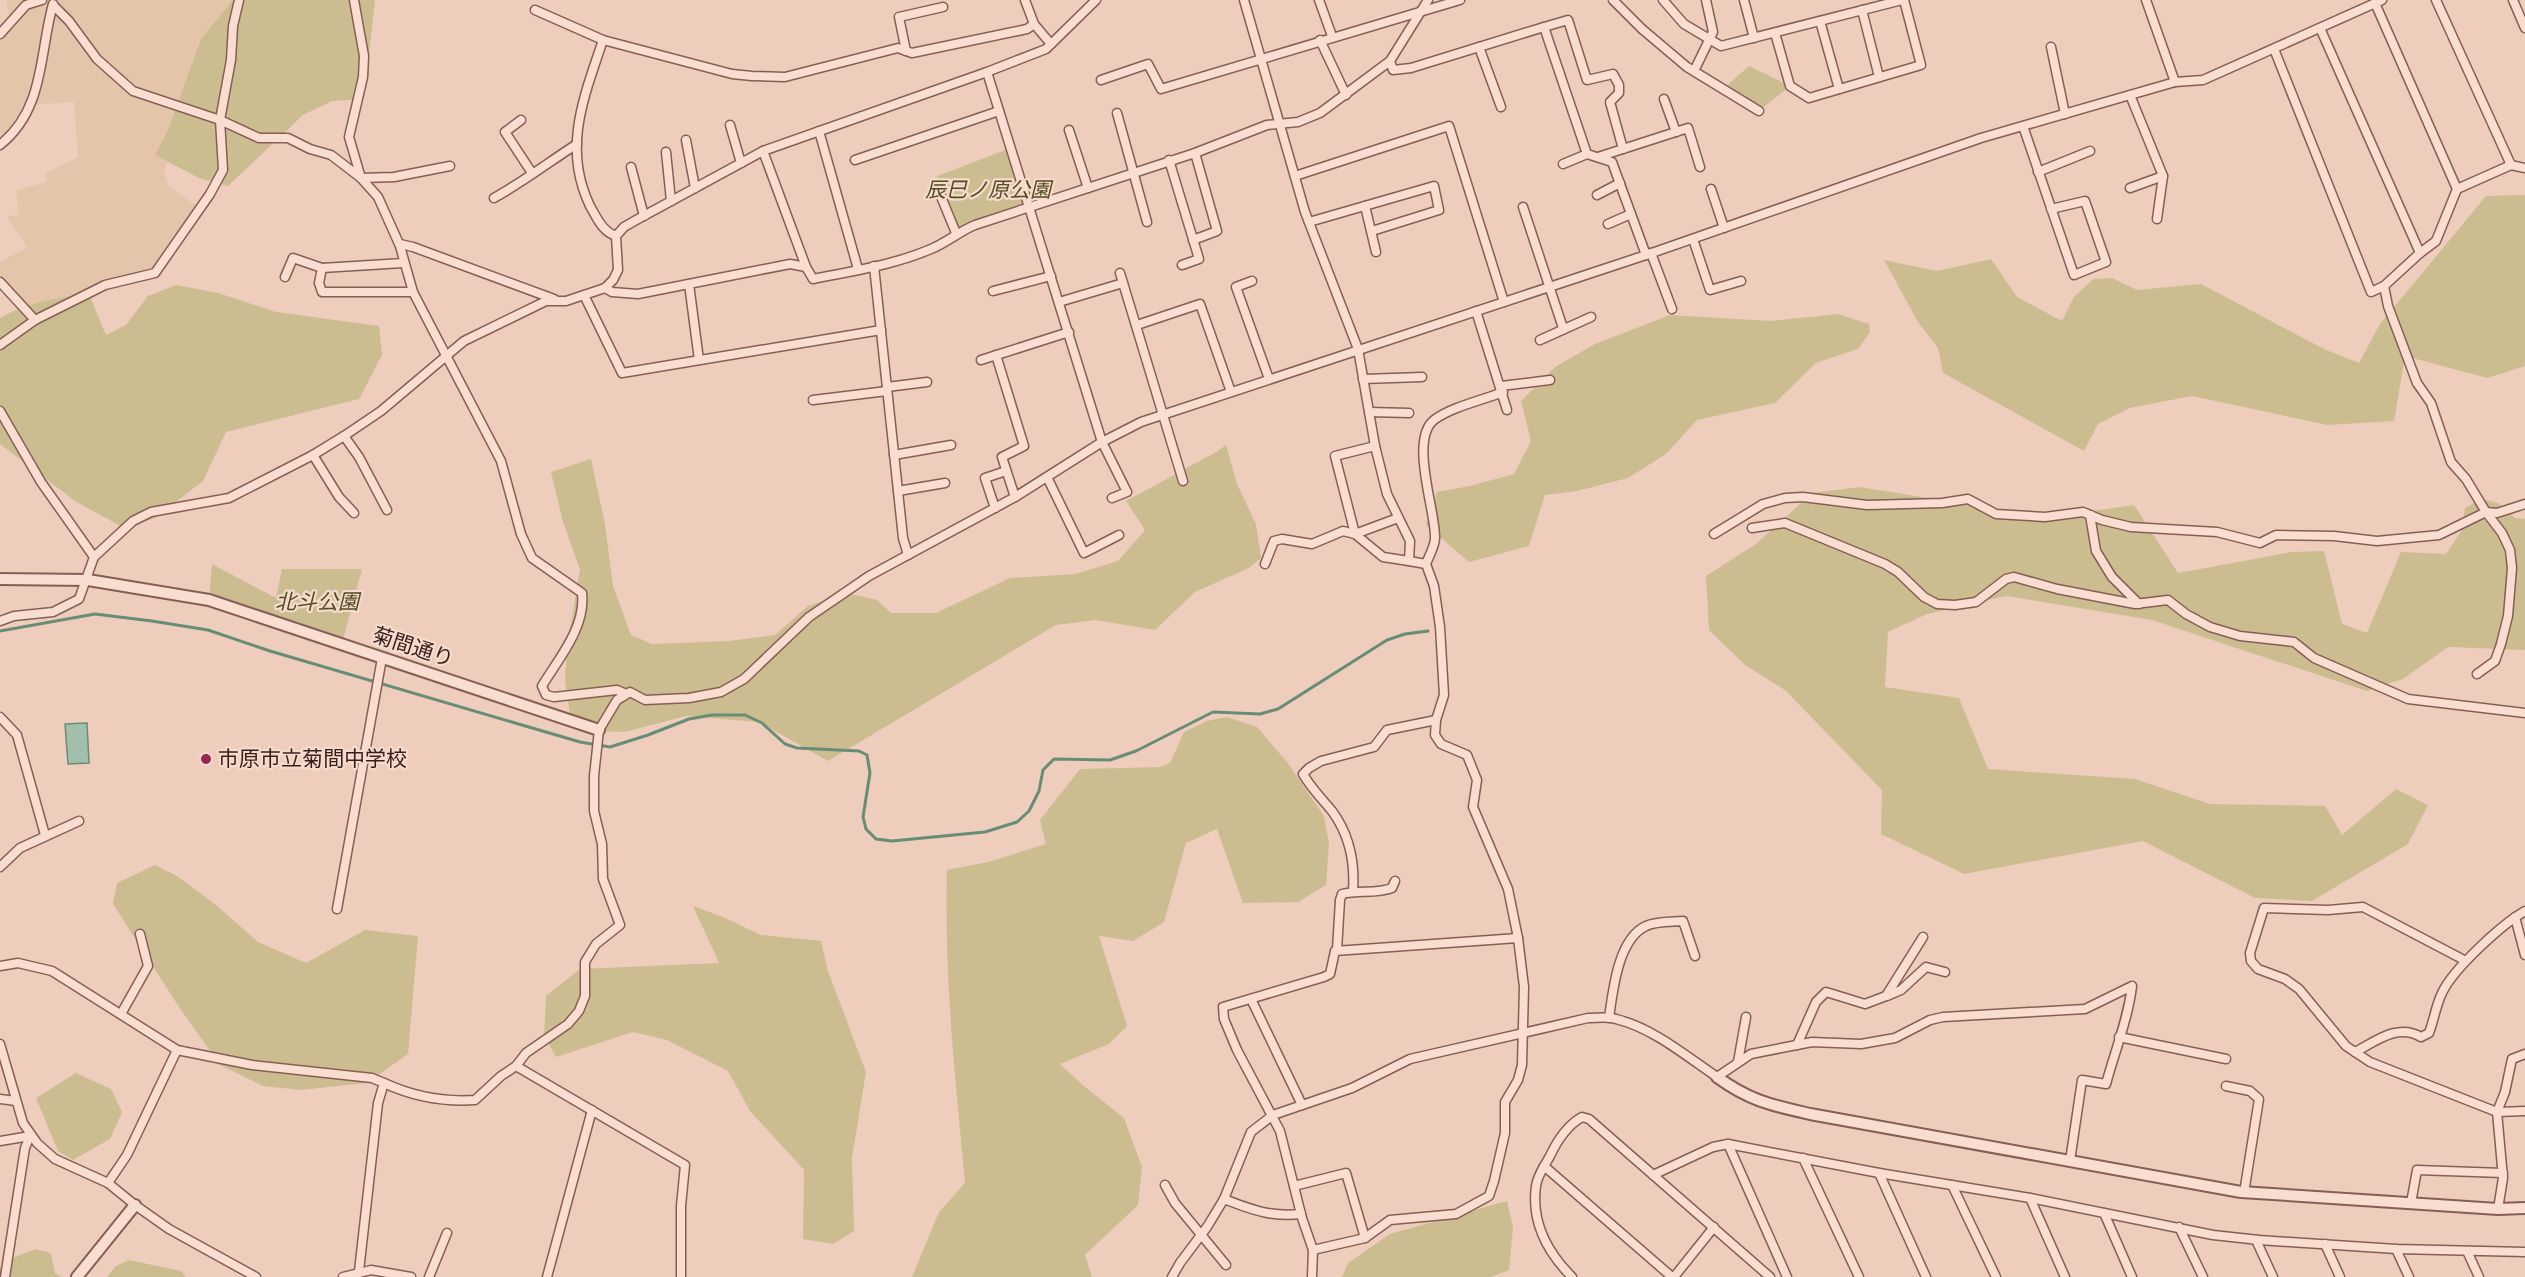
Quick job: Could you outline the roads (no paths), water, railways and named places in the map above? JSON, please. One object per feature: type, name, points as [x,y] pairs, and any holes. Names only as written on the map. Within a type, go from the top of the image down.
[{"type":"street","points":[[0,34],[26,5],[42,0]]},
{"type":"street","points":[[0,345],[35,320],[105,285],[155,273],[210,194],[223,170],[220,120],[231,60],[233,26],[239,0]]},
{"type":"street","points":[[354,0],[364,56],[363,78],[349,137],[361,178]]},
{"type":"street","points":[[1026,0],[1034,24],[1051,44]]},
{"type":"street","points":[[0,621],[14,616],[54,612],[79,599],[88,580],[94,557],[133,521],[151,512],[228,498],[313,455],[344,436],[381,411],[464,341],[546,301],[558,301],[605,288],[614,280],[618,270],[616,236],[624,227],[763,151],[1046,49],[1096,0]]},
{"type":"street","points":[[1244,0],[1309,222],[1358,349],[1375,446],[1387,494],[1410,542],[1409,561]]},
{"type":"street","points":[[1319,0],[1332,36]]},
{"type":"street","points":[[763,151],[806,267],[813,279],[874,266],[932,249],[956,233],[1195,153],[1267,125],[1298,122],[1320,113],[1390,61],[1424,10],[1428,0]]},
{"type":"street","points":[[1101,80],[1148,64],[1161,89],[1332,36],[1460,0]]},
{"type":"street","points":[[1613,0],[1642,29],[1694,71],[1759,111]]},
{"type":"street","points":[[1663,0],[1684,24],[1721,46],[1903,0],[1921,65],[1809,98],[1790,86],[1775,33]]},
{"type":"street","points":[[1694,71],[1713,32],[1706,0]]},
{"type":"street","points":[[1744,0],[1754,38]]},
{"type":"street","points":[[2146,0],[2175,82]]},
{"type":"street","points":[[2436,0],[2511,165]]},
{"type":"street","points":[[2513,0],[2525,28]]},
{"type":"street","points":[[54,3],[97,59],[133,91],[220,120],[259,138],[288,138],[310,149],[331,155],[361,178],[378,197],[400,244],[403,263],[413,292],[501,461],[521,534],[532,558],[582,593],[584,606],[578,627],[542,686],[546,695],[554,697],[617,690],[624,693],[630,692],[645,700],[689,698],[721,692],[744,679],[809,616],[869,576],[1015,497],[1102,442],[1142,422],[1693,239],[1981,138],[2175,82],[2202,80],[2378,1],[2457,189]]},
{"type":"street","points":[[0,145],[15,133],[34,99],[54,3]]},
{"type":"street","points":[[906,51],[899,17],[944,7]]},
{"type":"street","points":[[535,10],[603,40],[732,74],[785,77],[898,48],[912,53],[1027,29],[1034,24]]},
{"type":"street","points":[[1863,10],[1879,77]]},
{"type":"street","points":[[1390,61],[1394,70],[1411,68],[1568,20],[1587,80],[1613,74],[1619,85],[1619,93],[1610,102],[1623,149]]},
{"type":"street","points":[[1820,21],[1839,89]]},
{"type":"street","points":[[1544,27],[1587,154]]},
{"type":"street","points":[[2320,28],[2420,253]]},
{"type":"street","points":[[603,40],[578,121],[580,177],[599,223],[616,236]]},
{"type":"street","points":[[1320,40],[1346,94]]},
{"type":"street","points":[[1479,47],[1501,107]]},
{"type":"street","points":[[2051,47],[2065,114]]},
{"type":"street","points":[[2274,49],[2371,292],[2384,286],[2436,241],[2457,189],[2511,165],[2525,168]]},
{"type":"street","points":[[987,72],[1102,442],[1127,492],[1112,498]]},
{"type":"street","points":[[2130,95],[2163,176],[2157,219]]},
{"type":"street","points":[[1664,99],[1676,132]]},
{"type":"street","points":[[855,160],[999,111]]},
{"type":"street","points":[[1117,113],[1147,222]]},
{"type":"street","points":[[521,120],[505,132],[532,173]]},
{"type":"street","points":[[730,125],[741,163]]},
{"type":"street","points":[[1295,176],[1449,126],[1504,302]]},
{"type":"street","points":[[2023,126],[2038,172],[2074,275],[2106,262],[2085,201],[2051,209]]},
{"type":"street","points":[[1597,157],[1688,128],[1700,167]]},
{"type":"street","points":[[1069,130],[1088,188]]},
{"type":"street","points":[[819,131],[858,269]]},
{"type":"street","points":[[686,140],[695,188]]},
{"type":"street","points":[[494,198],[518,185],[532,173],[578,144]]},
{"type":"street","points":[[2038,172],[2090,151]]},
{"type":"street","points":[[666,152],[671,201]]},
{"type":"street","points":[[1193,240],[1217,231],[1195,153]]},
{"type":"street","points":[[1563,164],[1587,154],[1612,162],[1631,214],[1672,309]]},
{"type":"street","points":[[1169,160],[1199,259],[1182,265]]},
{"type":"street","points":[[361,178],[394,177],[450,166]]},
{"type":"street","points":[[631,167],[644,216]]},
{"type":"street","points":[[2130,188],[2163,176]]},
{"type":"street","points":[[1597,195],[1620,183]]},
{"type":"street","points":[[1309,222],[1434,186],[1439,210],[1372,231]]},
{"type":"street","points":[[937,187],[956,233]]},
{"type":"street","points":[[1711,189],[1724,228]]},
{"type":"street","points":[[1365,206],[1376,252]]},
{"type":"street","points":[[1523,207],[1563,328]]},
{"type":"street","points":[[1608,224],[1631,214]]},
{"type":"street","points":[[1693,239],[1710,290],[1741,281]]},
{"type":"street","points":[[400,244],[558,301]]},
{"type":"street","points":[[285,278],[293,258],[322,268],[403,263]]},
{"type":"street","points":[[605,288],[612,292],[638,294],[790,264],[806,267]]},
{"type":"street","points":[[874,266],[903,538],[908,555]]},
{"type":"street","points":[[322,268],[319,283],[322,292],[413,292]]},
{"type":"street","points":[[1120,273],[1183,481]]},
{"type":"street","points":[[993,291],[1052,276]]},
{"type":"street","points":[[1252,281],[1236,287],[1269,379]]},
{"type":"street","points":[[0,282],[35,320]]},
{"type":"street","points":[[1059,302],[1123,283]]},
{"type":"street","points":[[689,284],[699,360]]},
{"type":"street","points":[[2384,286],[2388,306],[2417,383],[2431,403],[2451,462],[2466,479],[2502,533],[2510,550],[2512,568],[2508,616],[2501,644],[2495,661],[2476,674]]},
{"type":"street","points":[[584,295],[622,373],[881,330]]},
{"type":"street","points":[[1137,325],[1200,304],[1231,392]]},
{"type":"street","points":[[1476,311],[1507,410]]},
{"type":"street","points":[[1540,340],[1591,316]]},
{"type":"street","points":[[981,360],[1069,332]]},
{"type":"street","points":[[996,355],[1024,446],[1002,458],[1015,497]]},
{"type":"street","points":[[1363,379],[1422,377]]},
{"type":"street","points":[[1313,1250],[1365,1238],[1390,1220],[1456,1214],[1489,1196],[1494,1181],[1505,1133],[1504,1102],[1518,1080],[1522,1065],[1524,987],[1518,938],[1508,889],[1473,807],[1477,780],[1472,763],[1467,755],[1441,744],[1435,735],[1436,720],[1444,695],[1440,627],[1434,586],[1426,564],[1435,540],[1424,474],[1427,432],[1432,422],[1502,389],[1550,380]]},
{"type":"street","points":[[813,400],[927,382]]},
{"type":"street","points":[[0,411],[41,482],[94,557]]},
{"type":"street","points":[[1369,412],[1409,413]]},
{"type":"street","points":[[344,436],[359,457],[387,510]]},
{"type":"street","points":[[894,455],[951,445]]},
{"type":"street","points":[[1355,534],[1335,456],[1375,446]]},
{"type":"street","points":[[313,455],[339,497],[354,513]]},
{"type":"street","points":[[995,508],[985,478],[1006,471]]},
{"type":"street","points":[[1047,477],[1084,553],[1119,535]]},
{"type":"street","points":[[898,491],[945,483]]},
{"type":"street","points":[[1714,534],[1763,504],[1785,498],[1803,497],[1867,505],[1968,500],[1996,514],[2045,517],[2083,512],[2131,527],[2217,532],[2260,543],[2276,536],[2334,536],[2378,541],[2439,535],[2486,512],[2497,513],[2525,504]]},
{"type":"street","points":[[2090,515],[2096,551],[2112,577],[2139,604]]},
{"type":"street","points":[[1355,534],[1398,518]]},
{"type":"street","points":[[1752,528],[1785,523],[1885,564],[1898,572],[1924,597],[1937,604],[1955,605],[1976,602],[2006,579],[2014,577],[2057,589],[2139,604],[2168,600],[2186,614],[2210,627],[2240,636],[2294,642],[2314,658],[2408,699],[2525,713]]},
{"type":"street","points":[[1265,564],[1274,541],[1282,539],[1311,544],[1343,531],[1355,534],[1383,557],[1426,564]]},
{"type":"street","name":"菊間通り","points":[[0,579],[88,580],[209,600],[599,730]]},
{"type":"street","points":[[337,909],[382,658]]},
{"type":"street","points":[[0,966],[18,963],[52,971],[177,1050],[252,1065],[372,1078],[398,1090],[441,1100],[475,1100],[501,1076],[516,1066],[526,1053],[568,1024],[579,1011],[585,996],[585,962],[596,944],[620,925],[605,889],[602,844],[594,811],[594,776],[599,730],[617,700],[624,693]]},
{"type":"street","points":[[0,717],[17,735],[45,835]]},
{"type":"street","points":[[1353,891],[1353,868],[1347,837],[1332,812],[1303,774],[1321,761],[1374,747],[1387,730],[1436,720]]},
{"type":"street","points":[[0,867],[20,848],[79,821]]},
{"type":"street","points":[[1312,1277],[1313,1250],[1301,1214],[1280,1131],[1237,1050],[1224,1019],[1223,1007],[1330,974],[1332,956],[1337,950],[1342,894],[1353,891],[1383,892],[1392,888],[1395,881]]},
{"type":"street","points":[[2466,962],[2363,907],[2328,910],[2264,908],[2250,953],[2251,962],[2258,969],[2285,979],[2299,989],[2346,1046],[2370,1062],[2497,1112],[2525,1111]]},
{"type":"street","points":[[2355,1052],[2395,1032],[2413,1032],[2421,1037],[2429,1033],[2442,992],[2466,962],[2515,917],[2525,911]]},
{"type":"street","points":[[2515,917],[2525,955]]},
{"type":"street","points":[[1609,1018],[1615,981],[1624,951],[1631,937],[1647,925],[1683,921],[1695,956]]},
{"type":"street","points":[[121,1014],[148,966],[140,934]]},
{"type":"street","points":[[1886,996],[1923,937]]},
{"type":"street","points":[[1337,950],[1518,938]]},
{"type":"street","points":[[1797,1045],[1816,1002],[1826,992],[1865,1004],[1901,990],[1926,967],[1945,972]]},
{"type":"street","points":[[1717,1077],[1751,1054],[1827,1041],[1861,1044],[1895,1038],[1930,1020],[1944,1017],[2085,1009],[2102,1003],[2132,986],[2128,1013],[2106,1084],[2082,1080],[2070,1161]]},
{"type":"street","points":[[1251,999],[1302,1105]]},
{"type":"street","points":[[1173,1277],[1180,1263],[1224,1199],[1251,1132],[1273,1115],[1352,1088],[1410,1059],[1588,1017],[1609,1018],[1634,1025],[1661,1040],[1748,1098],[1768,1105],[2244,1192],[2498,1209],[2525,1208]]},
{"type":"street","points":[[1738,1062],[1746,1017]]},
{"type":"street","points":[[2119,1037],[2226,1059]]},
{"type":"street","points":[[0,1044],[16,1101],[30,1136],[55,1159],[108,1183],[169,1229],[256,1277]]},
{"type":"street","points":[[108,1183],[127,1155],[177,1050]]},
{"type":"street","points":[[2498,1209],[2503,1173],[2497,1112],[2505,1092],[2512,1059],[2525,1054]]},
{"type":"street","points":[[516,1066],[685,1165],[681,1206],[681,1277]]},
{"type":"street","points":[[355,1274],[378,1103],[384,1083]]},
{"type":"street","points":[[2226,1086],[2250,1091],[2259,1099],[2244,1192]]},
{"type":"street","points":[[0,1098],[16,1101]]},
{"type":"street","points":[[547,1277],[592,1110]]},
{"type":"street","points":[[1570,1276],[1549,1251],[1539,1230],[1536,1184],[1559,1139],[1582,1117],[1589,1119],[1770,1277]]},
{"type":"street","points":[[0,1141],[30,1136]]},
{"type":"street","points":[[5,1277],[25,1148],[30,1136]]},
{"type":"street","points":[[1728,1144],[1787,1277]]},
{"type":"street","points":[[1653,1175],[1713,1147],[1728,1144],[2030,1198],[2213,1235],[2396,1249],[2525,1252]]},
{"type":"street","points":[[1803,1158],[1859,1277]]},
{"type":"street","points":[[1544,1167],[1673,1277],[1714,1227]]},
{"type":"street","points":[[2411,1203],[2416,1170],[2503,1173]]},
{"type":"street","points":[[1294,1186],[1346,1173],[1365,1238]]},
{"type":"street","points":[[1880,1173],[1926,1277]]},
{"type":"street","points":[[1165,1185],[1175,1203],[1226,1265]]},
{"type":"street","points":[[1952,1185],[1996,1277]]},
{"type":"street","points":[[2030,1198],[2066,1277]]},
{"type":"street","points":[[1224,1199],[1278,1216],[1301,1214]]},
{"type":"street","points":[[77,1277],[135,1205]]},
{"type":"street","points":[[2104,1213],[2132,1277]]},
{"type":"street","points":[[2179,1227],[2203,1277]]},
{"type":"street","points":[[429,1277],[447,1233]]},
{"type":"street","points":[[2256,1240],[2273,1277]]},
{"type":"street","points":[[2325,1244],[2340,1277]]},
{"type":"street","points":[[2396,1249],[2409,1277]]},
{"type":"street","points":[[2468,1251],[2479,1277]]},
{"type":"street","points":[[343,1277],[380,1270],[411,1277]]},
{"type":"waterway","points":[[0,631],[95,614],[208,630],[270,651],[580,742],[610,747],[689,719],[712,715],[745,715],[762,723],[785,744],[797,748],[859,751],[867,755],[870,773],[863,817],[866,829],[876,839],[892,841],[985,832],[1017,822],[1029,811],[1039,791],[1043,770],[1054,759],[1110,760],[1136,751],[1213,712],[1260,714],[1278,709],[1387,640],[1405,634],[1428,631]]},
{"type":"place","name":"市原市立菊間中学校","points":[[206,759]]},
{"type":"park label","name":"辰巳ノ原公園","points":[[988,190]]},
{"type":"park label","name":"北斗公園","points":[[317,602]]}]
